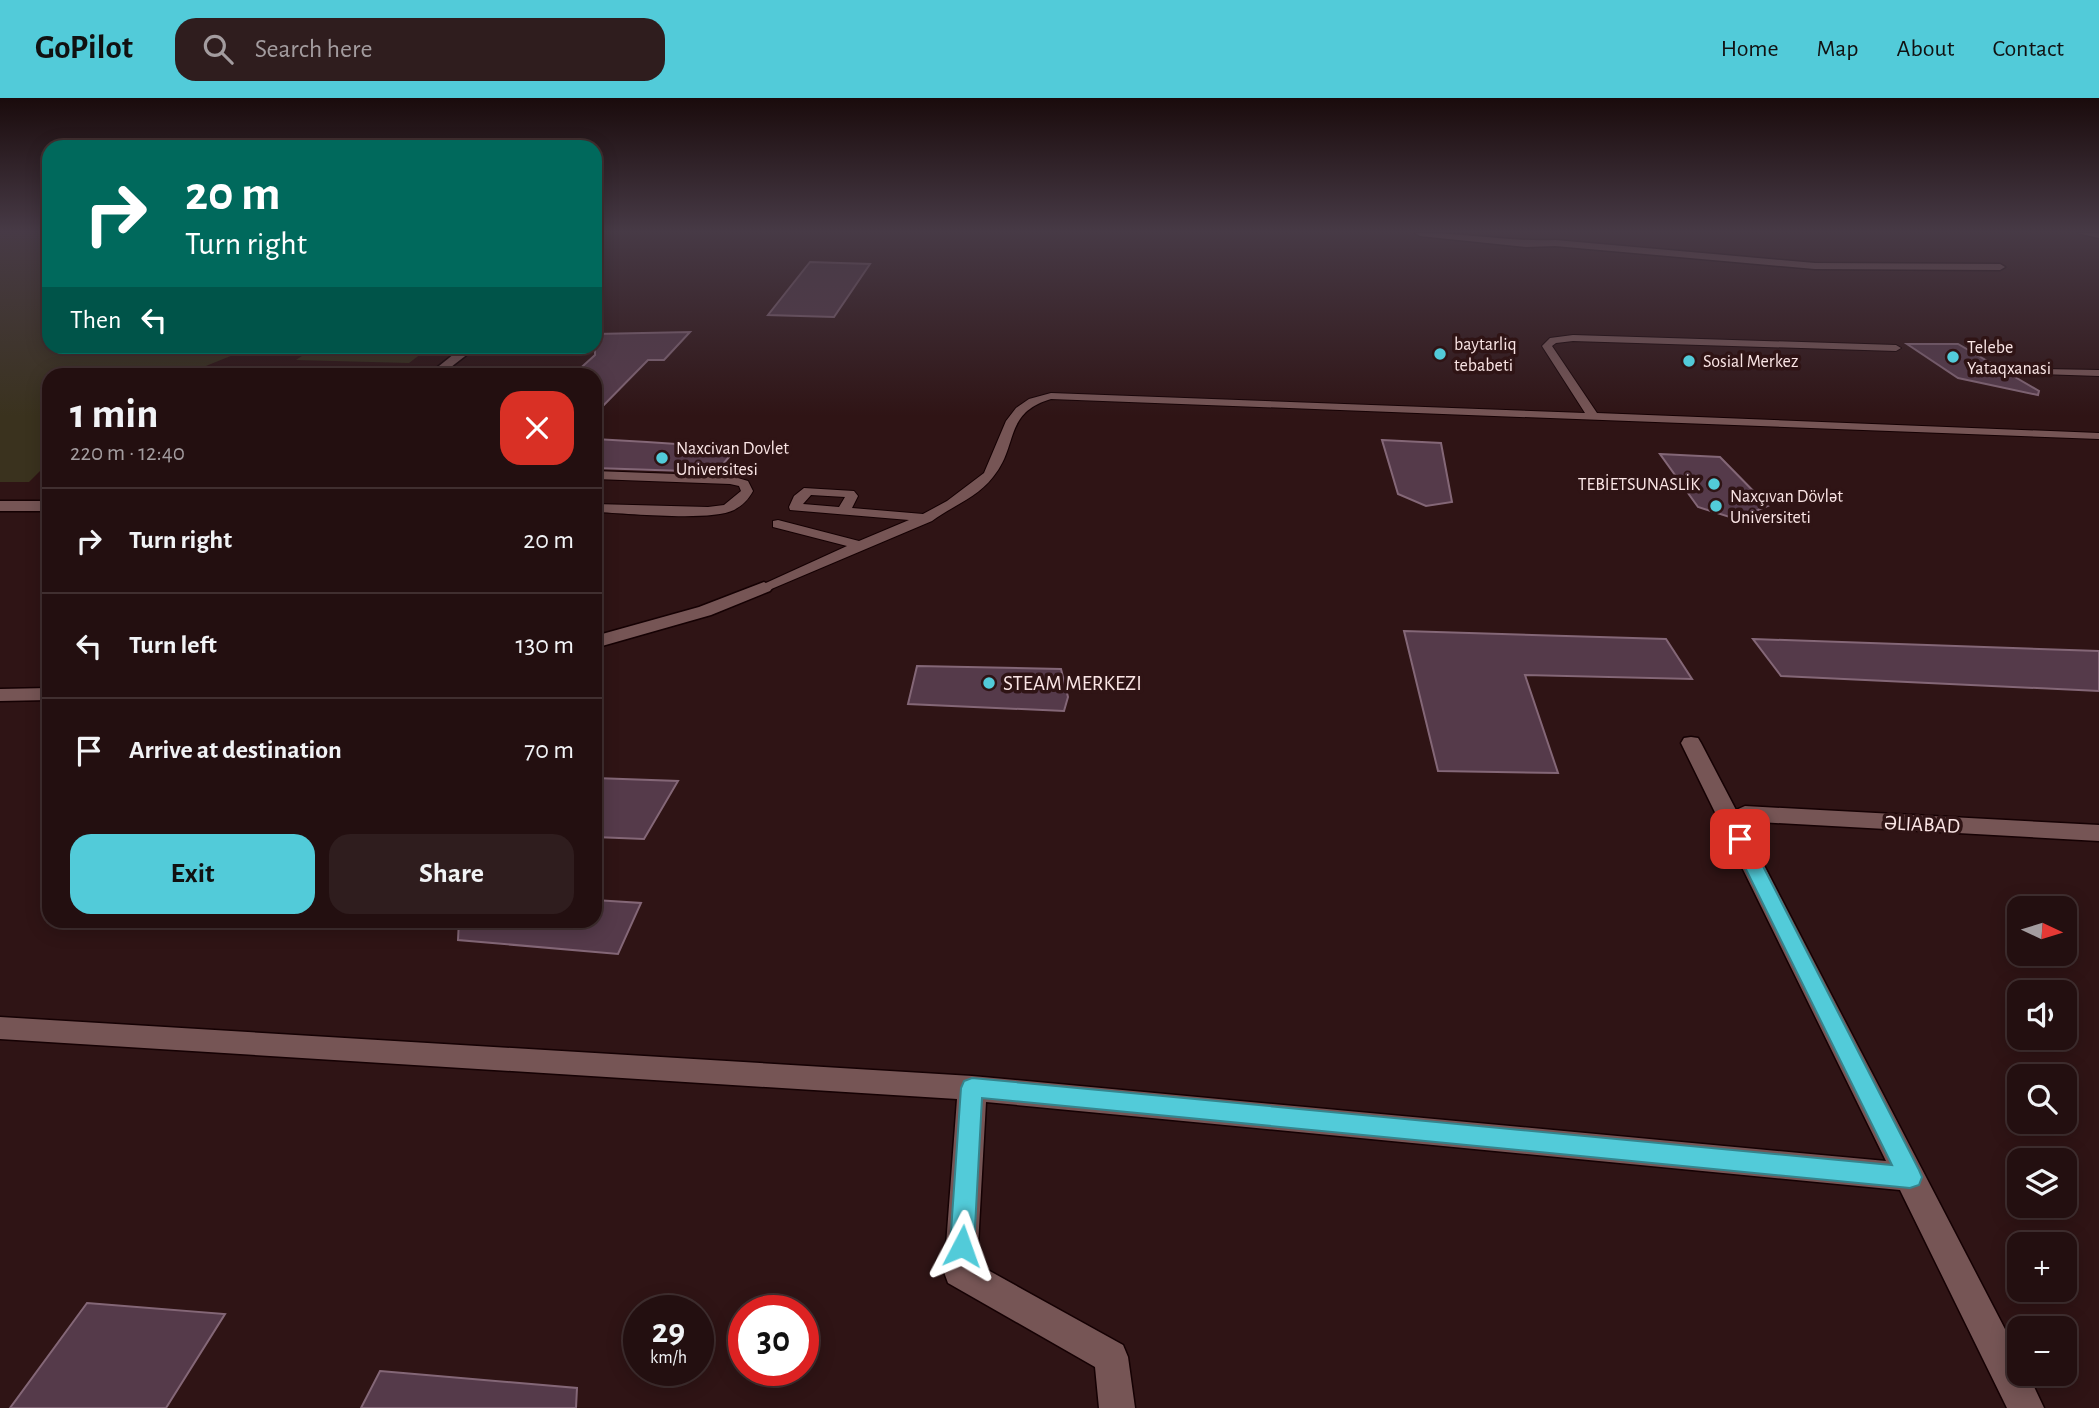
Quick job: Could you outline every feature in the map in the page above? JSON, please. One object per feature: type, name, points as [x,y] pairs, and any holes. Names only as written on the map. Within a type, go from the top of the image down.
[{"type":"street","points":[[443,368],[461,354]]},
{"type":"street","points":[[0,506],[42,506]]},
{"type":"street","points":[[602,640],[705,611],[764,587]]},
{"type":"street","points":[[0,695],[42,694]]},
{"type":"street","points":[[1691,743],[2026,1408]]},
{"type":"street","name":"ƏLIABAD","points":[[1745,814],[2099,833]]},
{"type":"street","points":[[0,1028],[972,1088],[1910,1177]]},
{"type":"street","points":[[972,1088],[960,1272],[1111,1357],[1117,1408]]},
{"type":"lane","points":[[1594,418],[1547,346],[1553,340],[1573,338],[1896,348]]},
{"type":"lane","points":[[2044,372],[2099,373]]},
{"type":"lane","points":[[764,587],[927,518],[979,486],[993,471],[1009,426],[1017,412],[1027,401],[1051,396],[2099,436]]},
{"type":"lane","points":[[602,475],[731,480],[744,484],[747,491],[743,498],[728,508],[708,511],[602,508]]},
{"type":"lane","points":[[844,510],[852,496],[850,494],[808,491],[798,499],[795,508],[927,518]]},
{"type":"lane","points":[[798,531],[816,509]]},
{"type":"lane","points":[[778,524],[860,545]]},
{"type":"shaded area","points":[[0,294],[42,294],[42,354],[236,354],[201,368],[42,368],[42,469],[29,482],[0,482]]},
{"type":"shaded area","points":[[305,354],[421,354],[409,363],[296,360]]},
{"type":"building","points":[[785,294],[850,294],[834,317],[768,315]]},
{"type":"building","points":[[690,332],[664,360],[648,360],[602,407],[602,368],[581,368],[595,354],[602,354],[602,334]]},
{"type":"building","name":"Telebe Yataqxanasi","points":[[1907,344],[1958,344],[2039,391],[2038,395],[1958,378]]},
{"type":"building","name":"Naxcivan Dovlet Universitesi","points":[[602,439],[737,448],[716,472],[602,468]]},
{"type":"building","points":[[1382,440],[1441,443],[1452,502],[1426,506],[1398,494]]},
{"type":"building","points":[[1660,454],[1720,457],[1768,506],[1736,519],[1698,507]]},
{"type":"building","points":[[1404,631],[1666,639],[1692,679],[1525,675],[1558,773],[1438,771]]},
{"type":"building","points":[[1753,639],[2099,651],[2099,691],[1781,676]]},
{"type":"building","name":"STEAM MERKEZI","points":[[917,666],[1061,669],[1068,697],[1064,711],[908,704]]},
{"type":"building","points":[[602,778],[678,781],[644,839],[602,837]]},
{"type":"building","points":[[602,900],[641,903],[618,954],[458,940],[459,928],[602,928]]},
{"type":"building","points":[[87,1303],[225,1314],[166,1408],[10,1408]]},
{"type":"building","points":[[380,1371],[577,1388],[576,1408],[361,1408]]},
{"type":"place","name":"baytarliq tebabeti","points":[[1440,354]]},
{"type":"place","name":"Telebe Yataqxanasi","points":[[1953,357]]},
{"type":"place","name":"Sosial Merkez","points":[[1689,361]]},
{"type":"place","name":"Naxcivan Dovlet Universitesi","points":[[662,458]]},
{"type":"place","name":"TEBİETSUNASLİK","points":[[1714,484]]},
{"type":"place","name":"Naxçıvan Dövlət Universiteti","points":[[1716,506]]},
{"type":"place","name":"STEAM MERKEZI","points":[[989,683]]},
{"type":"route","points":[[962,1246],[972,1088],[1910,1177],[1740,839]]}]
